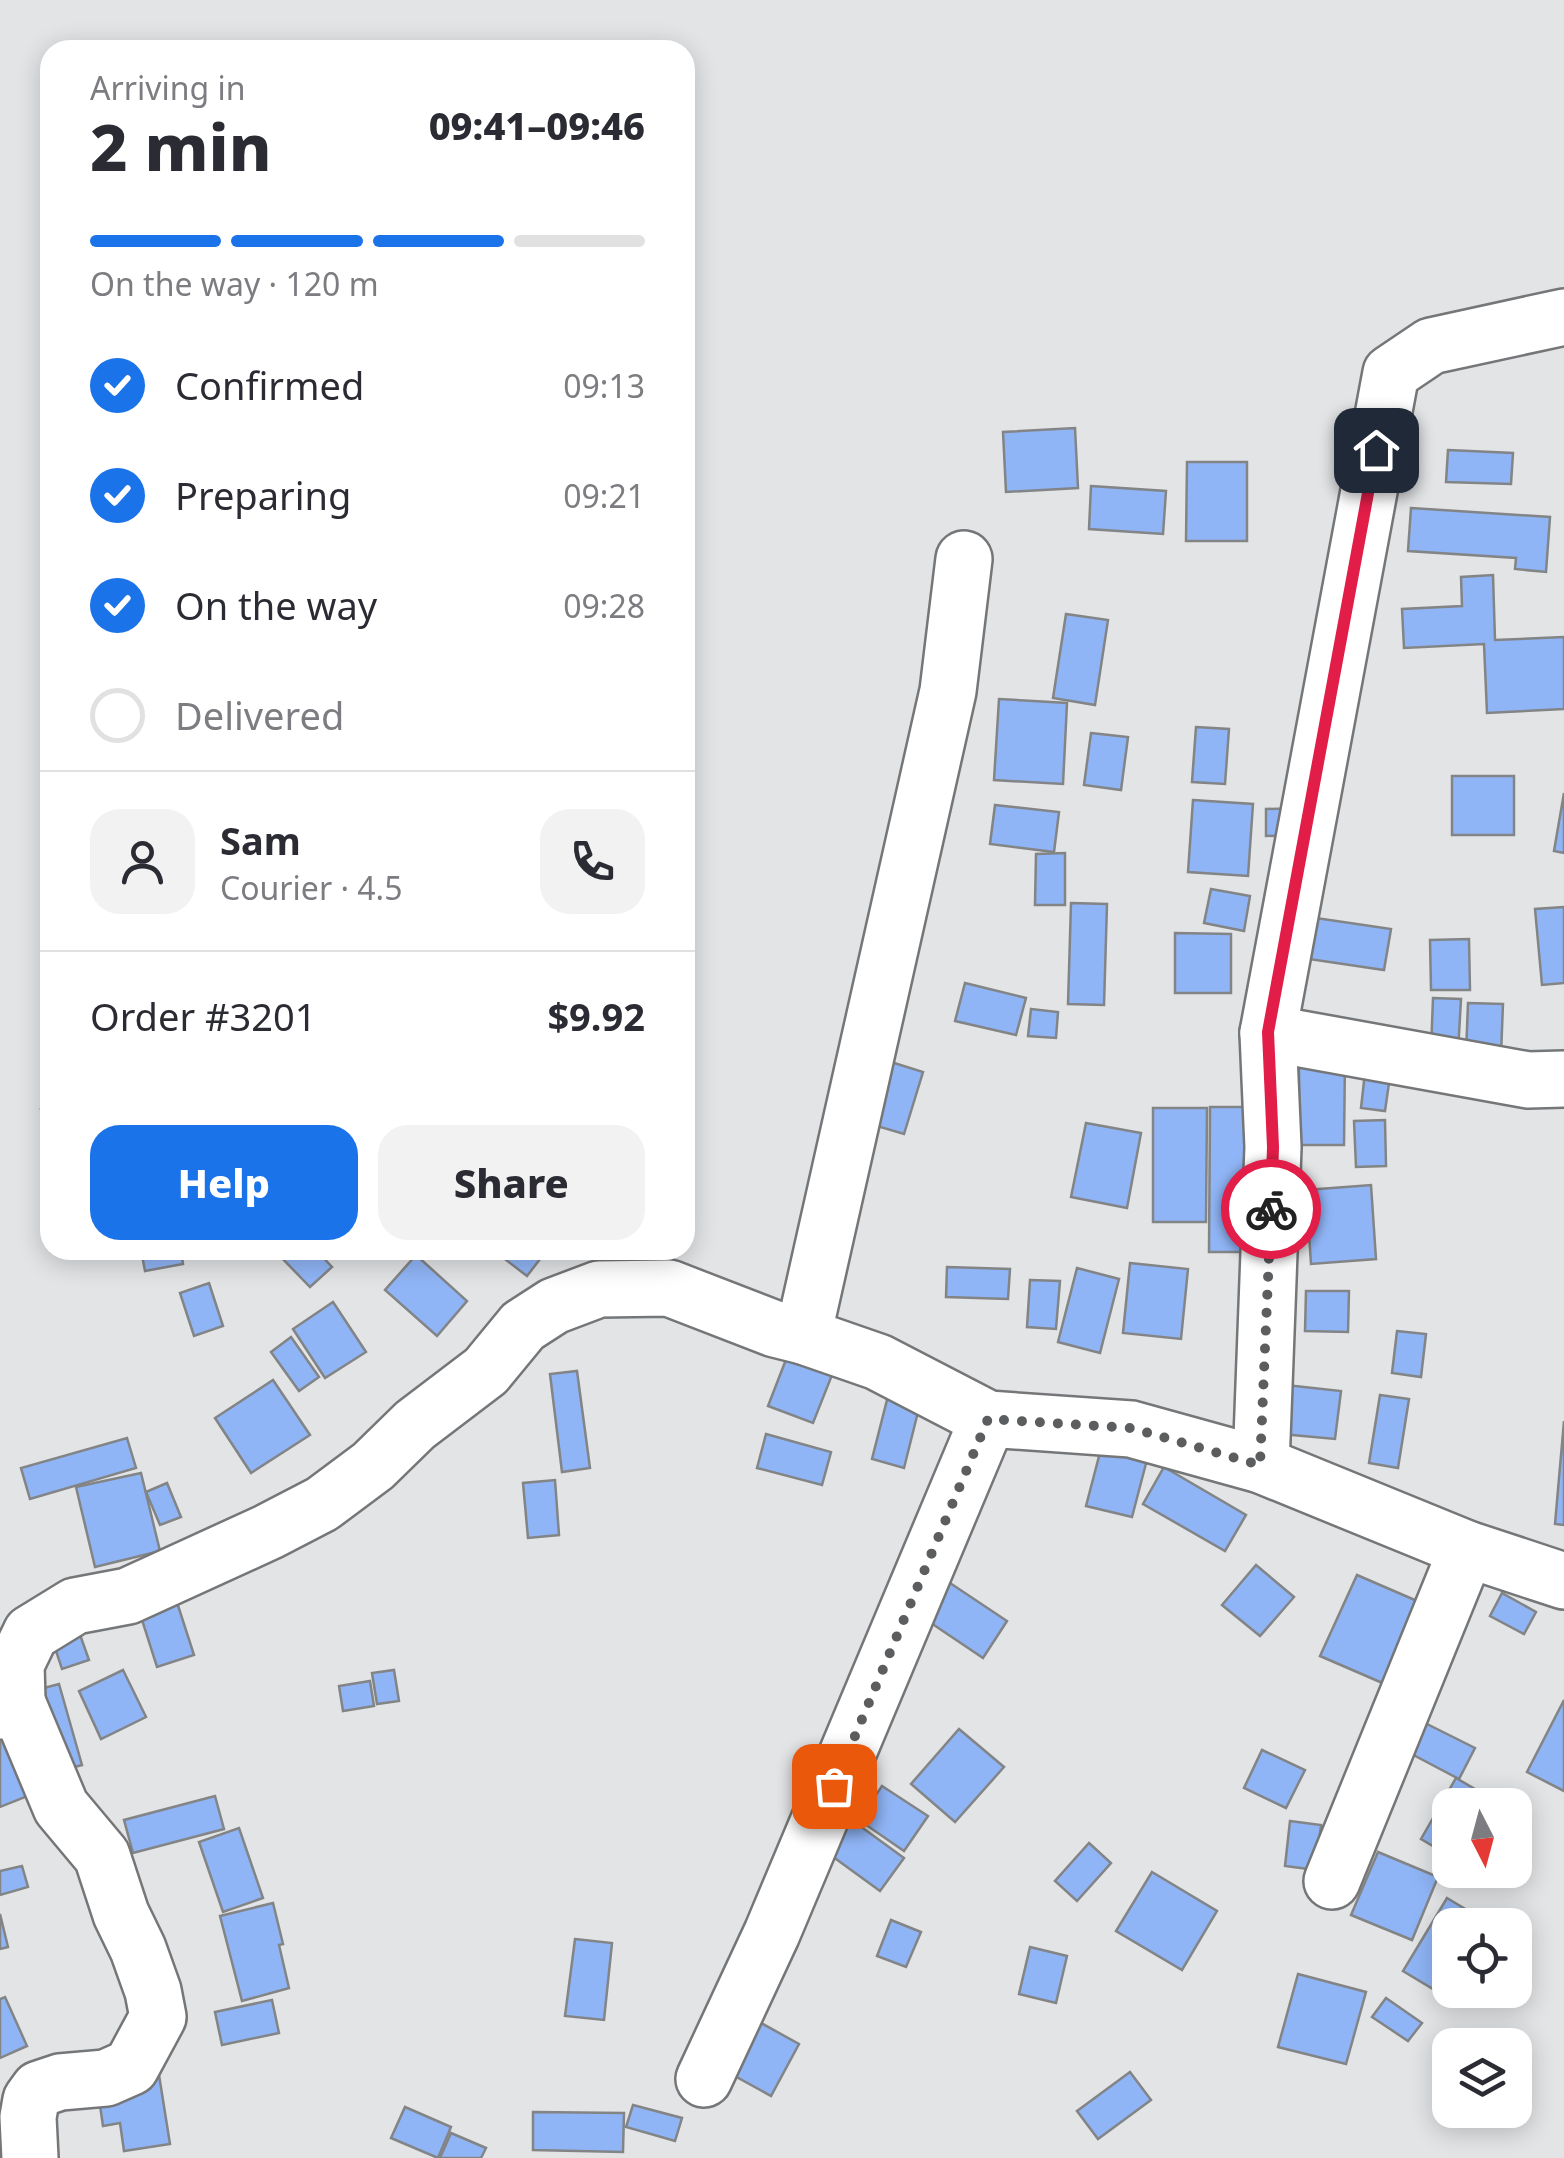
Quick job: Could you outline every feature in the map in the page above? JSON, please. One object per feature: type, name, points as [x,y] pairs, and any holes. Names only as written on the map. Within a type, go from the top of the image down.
[{"type":"street","points":[[1260,1465],[1273,1147],[1268,1032],[1391,373],[1432,346],[1564,318]]},
{"type":"street","points":[[804,1336],[948,692],[964,559]]},
{"type":"street","points":[[1268,1032],[1528,1080],[1564,1079]]},
{"type":"street","points":[[30,2158],[28,2117],[31,2100],[40,2089],[60,2082],[106,2078],[132,2066],[158,2016],[154,1991],[121,1914],[102,1856],[61,1807],[8,1707],[16,1664],[31,1633],[75,1606],[128,1596],[322,1504],[486,1371],[523,1326],[554,1306],[599,1289],[668,1288],[775,1329],[878,1362],[988,1419],[1131,1428],[1260,1465],[1467,1550],[1564,1581]]},
{"type":"street","points":[[704,2079],[772,1933],[988,1419]]},
{"type":"street","points":[[1332,1881],[1467,1550]]},
{"type":"building","points":[[1075,428],[1078,488],[1006,492],[1003,432]]},
{"type":"building","points":[[1448,450],[1513,453],[1511,484],[1446,482]]},
{"type":"building","points":[[1187,462],[1247,462],[1247,541],[1186,541]]},
{"type":"building","points":[[1091,486],[1166,491],[1163,534],[1089,529]]},
{"type":"building","points":[[1411,508],[1550,517],[1546,572],[1515,569],[1516,558],[1408,551]]},
{"type":"building","points":[[1493,575],[1495,640],[1564,637],[1564,709],[1487,713],[1484,644],[1404,648],[1402,609],[1462,606],[1461,577]]},
{"type":"building","points":[[1066,614],[1108,620],[1095,705],[1053,698]]},
{"type":"building","points":[[999,699],[1067,703],[1063,784],[994,780]]},
{"type":"building","points":[[1196,727],[1229,729],[1225,784],[1192,782]]},
{"type":"building","points":[[1091,733],[1128,737],[1121,790],[1084,785]]},
{"type":"building","points":[[1452,776],[1514,776],[1514,835],[1452,835]]},
{"type":"building","points":[[1564,793],[1564,853],[1554,851]]},
{"type":"building","points":[[1193,800],[1253,804],[1248,876],[1188,872]]},
{"type":"building","points":[[995,805],[1059,812],[1054,852],[990,844]]},
{"type":"building","points":[[1301,808],[1302,835],[1266,836],[1266,809]]},
{"type":"building","points":[[1065,853],[1065,905],[1035,905],[1036,854]]},
{"type":"building","points":[[1211,889],[1250,896],[1244,931],[1204,923]]},
{"type":"building","points":[[1071,903],[1107,904],[1104,1005],[1068,1004]]},
{"type":"building","points":[[1564,907],[1564,983],[1542,985],[1535,909]]},
{"type":"building","points":[[1316,918],[1391,929],[1384,970],[1309,959]]},
{"type":"building","points":[[1175,933],[1231,934],[1231,993],[1175,993]]},
{"type":"building","points":[[1469,939],[1470,990],[1431,990],[1430,940]]},
{"type":"building","points":[[965,983],[1026,998],[1016,1035],[955,1021]]},
{"type":"building","points":[[1433,998],[1461,999],[1458,1052],[1431,1051]]},
{"type":"building","points":[[1468,1003],[1503,1004],[1501,1055],[1466,1054]]},
{"type":"building","points":[[1031,1009],[1058,1012],[1056,1038],[1028,1036]]},
{"type":"building","points":[[1299,1057],[1345,1057],[1344,1145],[1299,1145]]},
{"type":"building","points":[[888,1061],[923,1072],[904,1134],[870,1124]]},
{"type":"building","points":[[1365,1072],[1390,1076],[1385,1111],[1361,1108]]},
{"type":"building","points":[[1210,1107],[1256,1107],[1255,1252],[1209,1252]]},
{"type":"building","points":[[1153,1108],[1207,1108],[1206,1222],[1153,1222]]},
{"type":"building","points":[[1385,1120],[1386,1166],[1356,1167],[1354,1121]]},
{"type":"building","points":[[1086,1123],[1141,1133],[1127,1208],[1071,1197]]},
{"type":"building","points":[[1371,1185],[1376,1259],[1311,1264],[1306,1190]]},
{"type":"building","points":[[143,1260],[182,1260],[183,1264],[145,1271]]},
{"type":"building","points":[[284,1260],[325,1260],[332,1267],[310,1287]]},
{"type":"building","points":[[412,1260],[422,1260],[467,1301],[437,1336],[385,1290]]},
{"type":"building","points":[[506,1260],[539,1260],[527,1276]]},
{"type":"building","points":[[1130,1263],[1188,1269],[1181,1339],[1123,1333]]},
{"type":"building","points":[[947,1267],[1010,1269],[1008,1299],[946,1297]]},
{"type":"building","points":[[1077,1268],[1119,1279],[1100,1353],[1058,1342]]},
{"type":"building","points":[[1030,1280],[1060,1281],[1056,1329],[1027,1327]]},
{"type":"building","points":[[209,1283],[223,1326],[194,1336],[180,1293]]},
{"type":"building","points":[[1306,1291],[1349,1291],[1348,1332],[1305,1331]]},
{"type":"building","points":[[333,1302],[366,1352],[325,1378],[293,1329]]},
{"type":"building","points":[[1397,1331],[1426,1334],[1421,1377],[1392,1373]]},
{"type":"building","points":[[291,1337],[319,1377],[299,1391],[271,1352]]},
{"type":"building","points":[[787,1357],[832,1375],[813,1423],[768,1406]]},
{"type":"building","points":[[577,1371],[590,1468],[562,1472],[550,1374]]},
{"type":"building","points":[[273,1380],[310,1435],[251,1473],[215,1418]]},
{"type":"building","points":[[1286,1385],[1341,1391],[1335,1439],[1282,1434]]},
{"type":"building","points":[[1380,1395],[1409,1399],[1398,1468],[1369,1463]]},
{"type":"building","points":[[888,1396],[920,1404],[904,1468],[872,1459]]},
{"type":"building","points":[[1564,1421],[1564,1525],[1555,1524]]},
{"type":"building","points":[[766,1434],[831,1452],[822,1485],[757,1468]]},
{"type":"building","points":[[127,1438],[136,1468],[30,1499],[21,1468]]},
{"type":"building","points":[[1103,1441],[1149,1452],[1132,1517],[1086,1506]]},
{"type":"building","points":[[1164,1467],[1246,1515],[1225,1551],[1143,1504]]},
{"type":"building","points":[[141,1473],[160,1551],[95,1567],[76,1487]]},
{"type":"building","points":[[555,1480],[559,1535],[528,1538],[523,1483]]},
{"type":"building","points":[[167,1483],[181,1517],[160,1525],[146,1492]]},
{"type":"building","points":[[1256,1565],[1294,1597],[1260,1636],[1222,1605]]},
{"type":"building","points":[[1357,1575],[1431,1607],[1394,1688],[1320,1656]]},
{"type":"building","points":[[947,1581],[1007,1621],[983,1658],[922,1617]]},
{"type":"building","points":[[173,1590],[194,1655],[157,1667],[136,1601]]},
{"type":"building","points":[[1502,1593],[1536,1612],[1524,1634],[1490,1616]]},
{"type":"building","points":[[78,1629],[89,1660],[62,1669],[52,1639]]},
{"type":"building","points":[[123,1670],[146,1717],[101,1739],[79,1691]]},
{"type":"building","points":[[394,1670],[399,1701],[377,1704],[372,1673]]},
{"type":"building","points":[[370,1681],[374,1706],[343,1711],[339,1686]]},
{"type":"building","points":[[59,1684],[82,1765],[48,1774],[25,1693]]},
{"type":"building","points":[[1564,1700],[1564,1791],[1527,1772]]},
{"type":"building","points":[[1419,1720],[1475,1748],[1459,1779],[1404,1750]]},
{"type":"building","points":[[959,1729],[1004,1767],[955,1822],[911,1784]]},
{"type":"building","points":[[15,1733],[40,1791],[0,1807],[0,1740]]},
{"type":"building","points":[[1262,1750],[1305,1770],[1286,1808],[1244,1788]]},
{"type":"building","points":[[1456,1778],[1473,1788],[1450,1788]]},
{"type":"building","points":[[882,1786],[928,1816],[904,1851],[859,1820]]},
{"type":"building","points":[[215,1796],[224,1829],[133,1853],[124,1820]]},
{"type":"building","points":[[849,1818],[904,1858],[880,1891],[825,1851]]},
{"type":"building","points":[[1432,1820],[1432,1845],[1421,1839]]},
{"type":"building","points":[[1290,1821],[1321,1825],[1316,1870],[1285,1866]]},
{"type":"building","points":[[239,1828],[263,1898],[223,1912],[199,1842]]},
{"type":"building","points":[[1089,1843],[1111,1863],[1077,1901],[1055,1881]]},
{"type":"building","points":[[1378,1852],[1432,1874],[1433,1888],[1412,1940],[1351,1915]]},
{"type":"building","points":[[22,1866],[28,1887],[0,1895],[0,1871]]},
{"type":"building","points":[[1152,1872],[1217,1911],[1182,1970],[1116,1931]]},
{"type":"building","points":[[1447,1898],[1464,1908],[1441,1908]]},
{"type":"building","points":[[273,1903],[289,1988],[242,2001],[220,1916]]},
{"type":"building","points":[[0,1914],[8,1947],[0,1949]]},
{"type":"building","points":[[891,1920],[921,1932],[906,1967],[877,1956]]},
{"type":"building","points":[[1432,1923],[1432,1988],[1403,1971]]},
{"type":"building","points":[[575,1939],[612,1943],[604,2020],[565,2016]]},
{"type":"building","points":[[1030,1947],[1067,1956],[1056,2003],[1019,1994]]},
{"type":"building","points":[[1298,1974],[1366,1992],[1346,2064],[1278,2047]]},
{"type":"building","points":[[5,1997],[27,2046],[0,2058],[0,1999]]},
{"type":"building","points":[[1386,1998],[1422,2023],[1408,2041],[1372,2017]]},
{"type":"building","points":[[272,2000],[279,2033],[222,2045],[215,2012]]},
{"type":"building","points":[[761,2023],[799,2044],[771,2096],[733,2075]]},
{"type":"building","points":[[1130,2072],[1151,2100],[1098,2139],[1077,2111]]},
{"type":"building","points":[[159,2075],[170,2144],[124,2151],[120,2123],[103,2126],[97,2085]]},
{"type":"building","points":[[633,2105],[682,2118],[675,2141],[626,2127]]},
{"type":"building","points":[[405,2107],[451,2127],[438,2158],[391,2138]]},
{"type":"building","points":[[533,2112],[624,2113],[623,2152],[533,2150]]},
{"type":"building","points":[[451,2133],[486,2148],[481,2158],[440,2158]]},
{"type":"way so far","points":[[834,1786],[988,1419],[1131,1428],[1260,1465],[1271,1209]]},
{"type":"route","points":[[1271,1209],[1273,1147],[1268,1032],[1376,450]]}]
